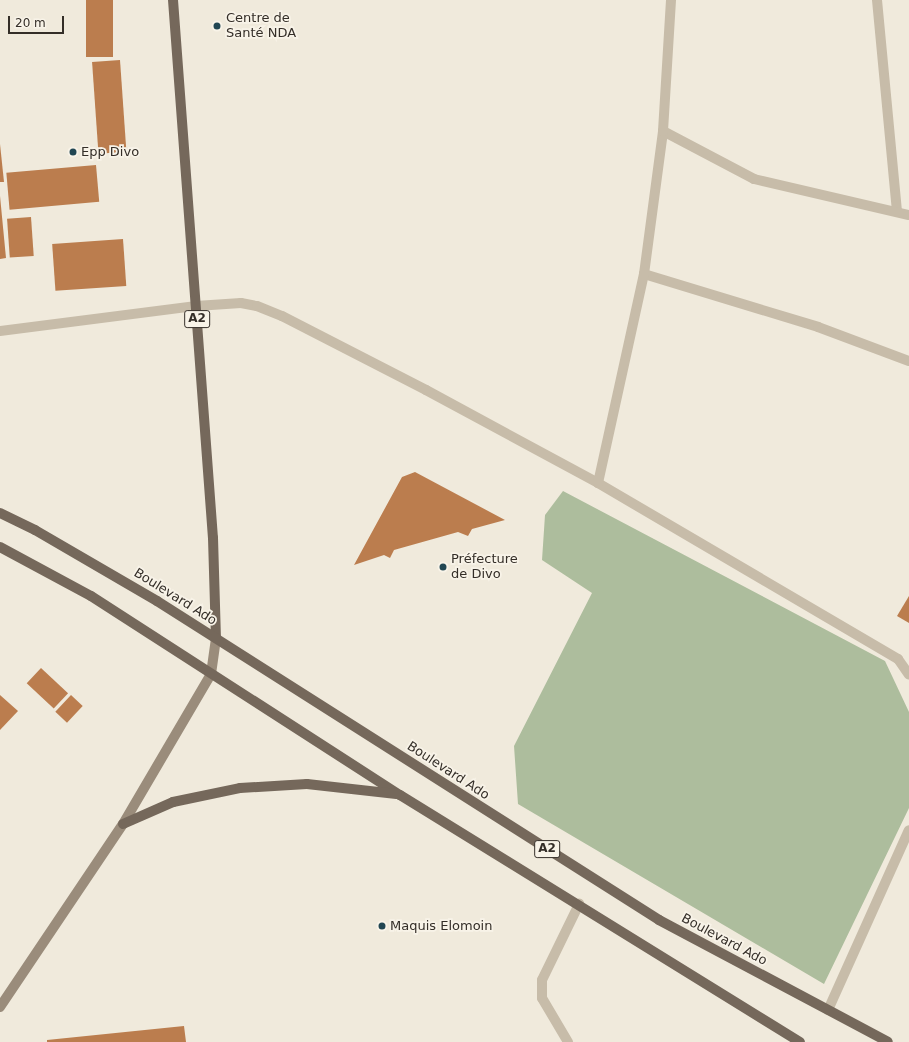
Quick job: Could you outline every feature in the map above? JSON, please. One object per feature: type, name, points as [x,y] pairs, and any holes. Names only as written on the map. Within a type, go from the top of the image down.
[{"type":"main road","name":"A2","points":[[172,0],[213,538],[216,638]]},
{"type":"main road","name":"Boulevard Ado","points":[[0,512],[80,555],[216,638],[659,920],[888,1042]]},
{"type":"main road","points":[[0,547],[91,596],[400,795],[579,904],[800,1042]]},
{"type":"main road","points":[[0,1007],[124,824],[211,674],[216,638]]},
{"type":"main road","points":[[124,824],[174,802],[240,788],[307,784],[400,795]]},
{"type":"street","points":[[598,483],[644,274],[663,130],[671,0]]},
{"type":"street","points":[[877,0],[897,211]]},
{"type":"street","points":[[663,130],[754,179],[909,215]]},
{"type":"street","points":[[644,274],[818,327],[909,361]]},
{"type":"street","points":[[0,331],[196,306],[241,303],[257,306],[282,316],[598,483],[898,659],[909,675]]},
{"type":"street","points":[[828,1010],[909,830]]},
{"type":"street","points":[[568,1042],[542,998],[542,980],[579,904]]},
{"type":"green space","points":[[563,491],[885,661],[909,712],[909,808],[824,984],[518,804],[514,746],[592,593],[542,560],[545,515]]},
{"type":"building","points":[[86,0],[113,0],[113,57],[86,57]]},
{"type":"building","points":[[120,60],[126,152],[98,154],[92,62]]},
{"type":"building","points":[[0,144],[4,182],[0,182]]},
{"type":"building","points":[[96,165],[99,202],[10,210],[6,173]]},
{"type":"building","points":[[0,196],[6,258],[0,259]]},
{"type":"building","points":[[31,217],[34,256],[10,258],[7,219]]},
{"type":"building","points":[[123,239],[126,286],[55,291],[52,244]]},
{"type":"building","points":[[415,472],[505,520],[472,529],[468,536],[458,532],[394,550],[390,558],[384,555],[354,565],[402,477]]},
{"type":"building","points":[[909,596],[909,623],[897,616]]},
{"type":"building","points":[[41,668],[68,693],[54,709],[27,683]]},
{"type":"building","points":[[0,695],[18,711],[0,730]]},
{"type":"building","points":[[71,695],[83,706],[67,723],[55,712]]},
{"type":"building","points":[[184,1026],[186,1042],[47,1042],[47,1040]]},
{"type":"place","name":"Centre de Santé NDA","points":[[217,26]]},
{"type":"place","name":"Epp Divo","points":[[73,152]]},
{"type":"place","name":"Préfecture de Divo","points":[[443,567]]},
{"type":"place","name":"Maquis Elomoin","points":[[382,926]]}]
